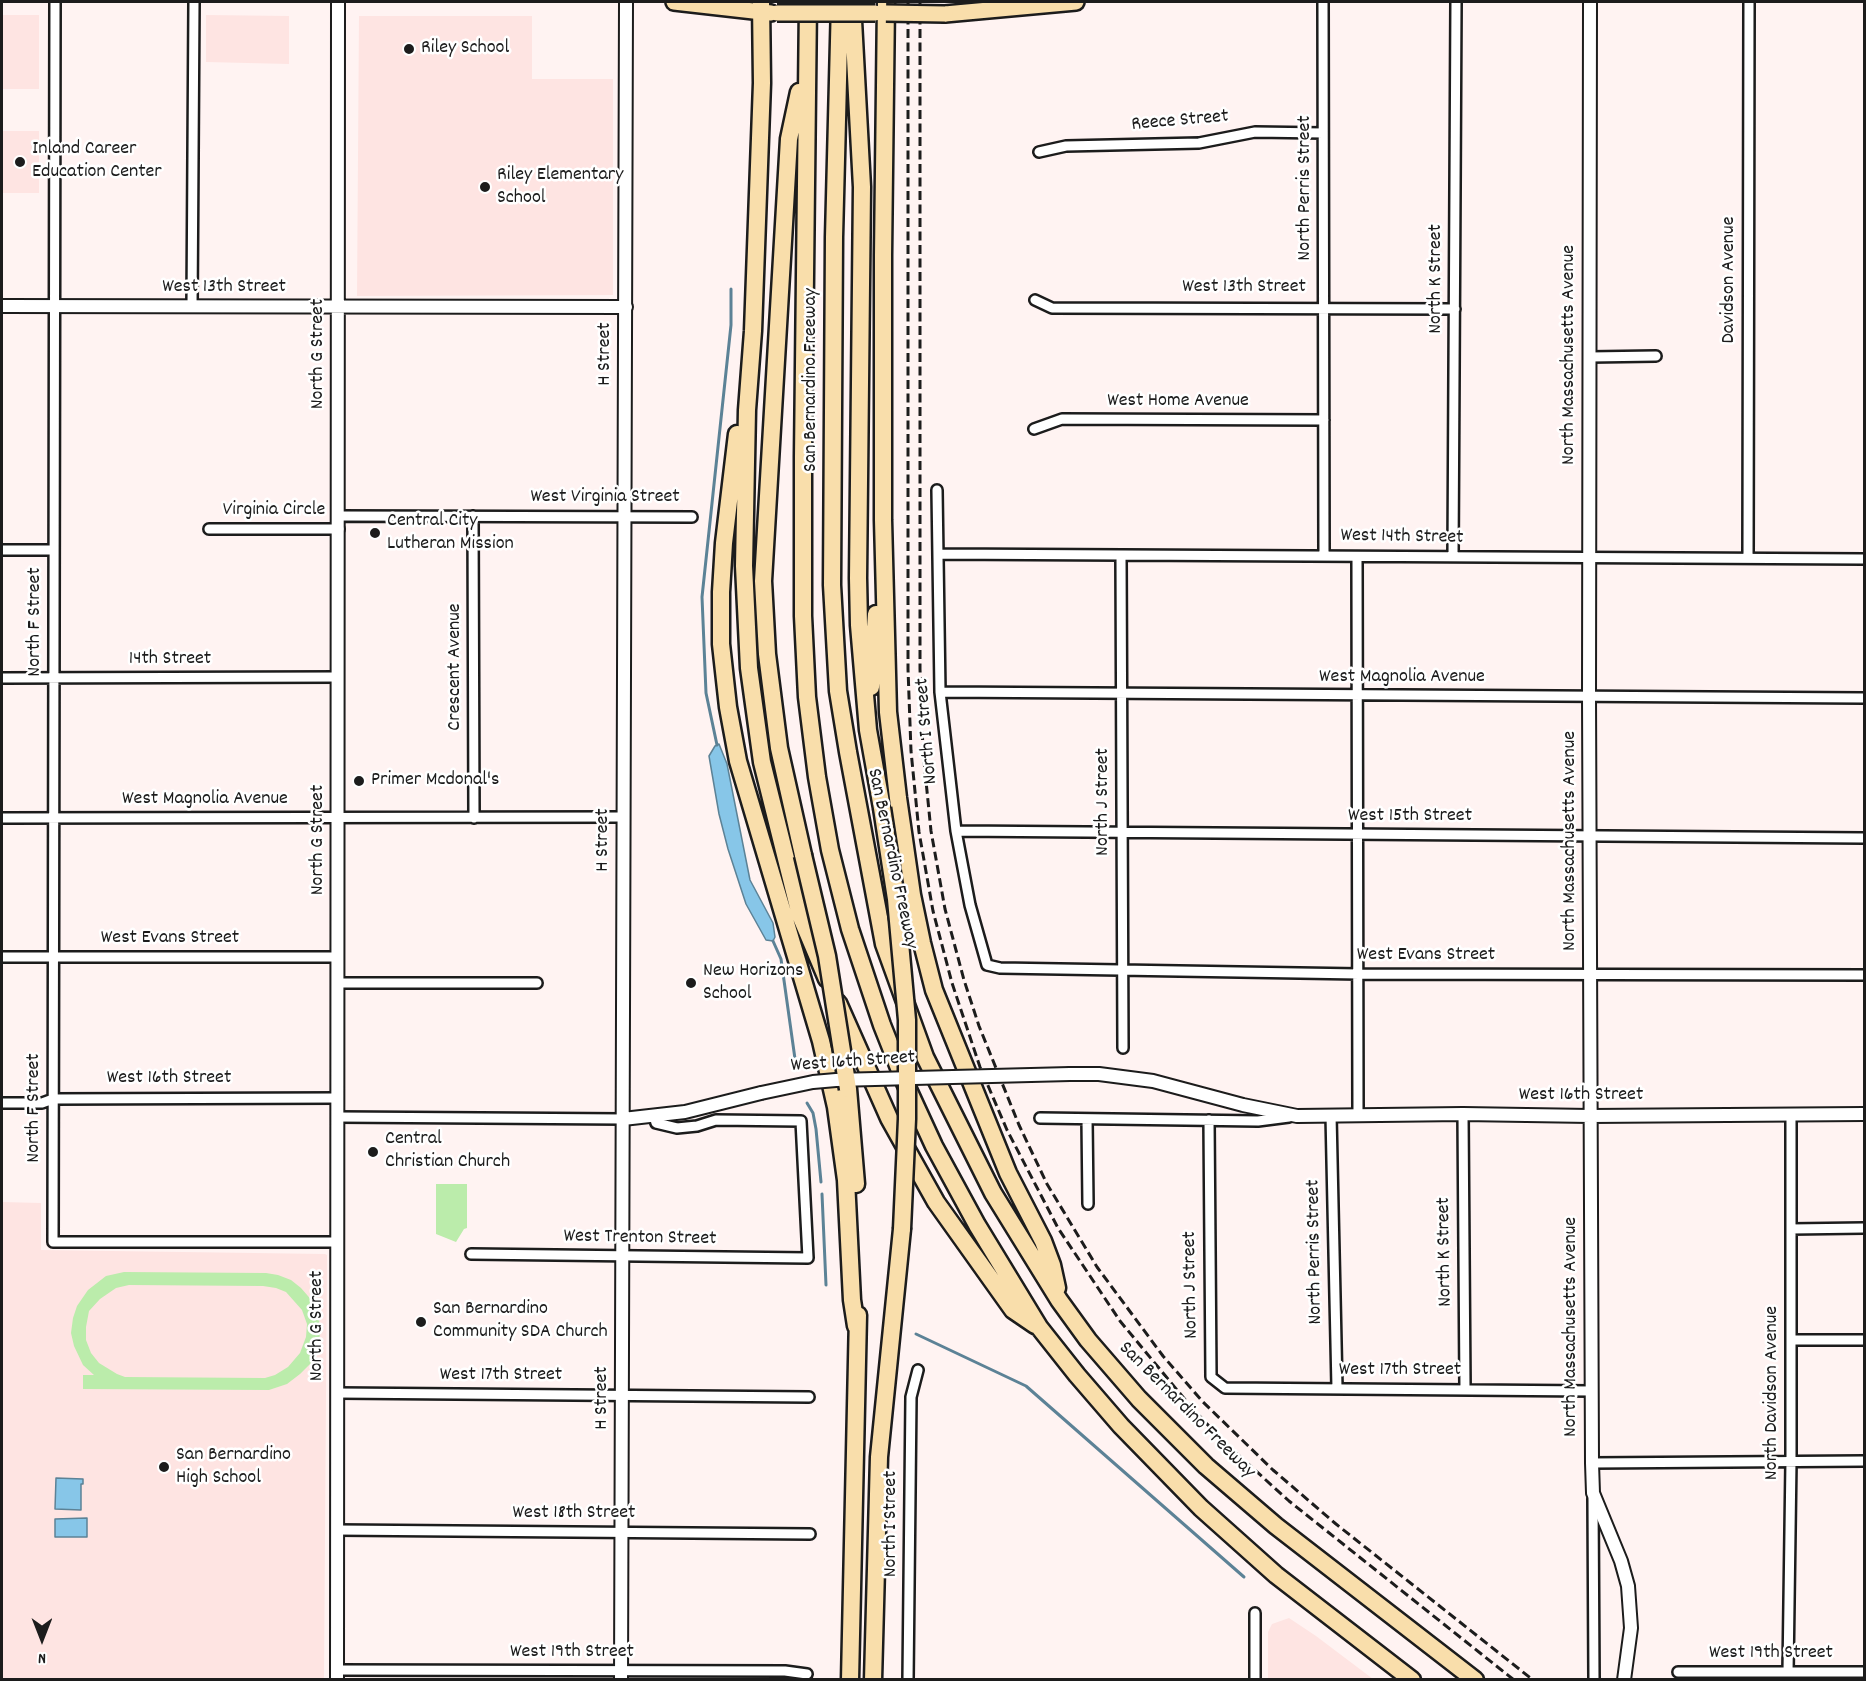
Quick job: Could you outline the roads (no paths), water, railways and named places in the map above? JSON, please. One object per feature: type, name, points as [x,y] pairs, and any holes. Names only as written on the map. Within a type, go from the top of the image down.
[{"type":"highway","name":"San Bernardino Freeway","points":[[808,2],[802,456],[803,616],[807,697],[830,850],[850,929],[882,1025],[934,1146],[977,1225],[1039,1327],[1077,1375],[1121,1426],[1201,1508],[1276,1575],[1412,1680]]},
{"type":"highway","name":"San Bernardino Freeway","points":[[840,2],[834,225],[832,585],[838,691],[884,945],[926,1057],[993,1193],[1059,1300],[1088,1340],[1139,1399],[1206,1467],[1276,1527],[1475,1680]]},
{"type":"highway","points":[[852,2],[862,188],[858,578],[861,662],[868,730],[896,899],[907,1020],[907,1119],[902,1229],[879,1457],[873,1680]]},
{"type":"highway","points":[[886,7],[883,520],[890,735],[904,843],[921,943],[942,1012],[1008,1173],[1043,1241],[1052,1265],[1059,1300]]},
{"type":"highway","points":[[766,9],[753,331],[747,410],[744,566],[749,668],[762,762],[800,915],[889,1118],[936,1202],[1013,1310],[1039,1327]]},
{"type":"highway","points":[[807,59],[789,139],[763,581],[767,654],[779,748],[827,956],[849,1089],[856,1156],[860,1300],[856,1326],[850,1680]]},
{"type":"highway","points":[[747,410],[740,416],[723,563],[721,644],[728,707],[738,761],[821,1041],[836,1107],[846,1180],[852,1300],[856,1326]]},
{"type":"highway","points":[[868,730],[883,520]]},
{"type":"main road","points":[[674,2],[766,9],[886,7],[945,14],[1076,2]]},
{"type":"street","name":"North F Street","points":[[55,2],[53,1242],[338,1242]]},
{"type":"street","points":[[192,307],[194,2]]},
{"type":"street","name":"North G Street","points":[[337,1675],[338,2]]},
{"type":"street","name":"H Street","points":[[621,1675],[626,2]]},
{"type":"street","name":"North Perris Street","points":[[1323,2],[1324,555]]},
{"type":"street","name":"North K Street","points":[[1453,557],[1456,2]]},
{"type":"street","name":"North Massachusetts Avenue","points":[[1590,2],[1590,1116],[1594,1680]]},
{"type":"street","name":"Davidson Avenue","points":[[1748,558],[1749,2]]},
{"type":"street","name":"Reece Street","points":[[1039,152],[1065,146],[1199,143],[1255,132],[1323,133]]},
{"type":"street","name":"West 13th Street","points":[[1035,300],[1052,308],[1455,309]]},
{"type":"street","name":"West 13th Street","points":[[2,306],[626,307]]},
{"type":"street","points":[[1590,357],[1656,356]]},
{"type":"street","name":"West Home Avenue","points":[[1034,429],[1062,419],[1324,420]]},
{"type":"street","name":"North I Street","points":[[937,490],[940,692],[956,831],[969,905],[987,965]]},
{"type":"street","name":"West Virginia Street","points":[[339,523],[473,516],[692,517]]},
{"type":"street","name":"Crescent Avenue","points":[[473,516],[474,818]]},
{"type":"street","name":"Virginia Circle","points":[[209,529],[339,523]]},
{"type":"street","points":[[2,550],[54,550]]},
{"type":"street","name":"West 14th Street","points":[[938,554],[1864,559]]},
{"type":"street","name":"North J Street","points":[[1121,556],[1123,1048]]},
{"type":"street","points":[[1357,557],[1358,1115]]},
{"type":"street","name":"14th Street","points":[[2,678],[338,677]]},
{"type":"street","name":"West Magnolia Avenue","points":[[940,692],[1864,698]]},
{"type":"street","name":"West Magnolia Avenue","points":[[2,818],[624,817]]},
{"type":"street","name":"West 15th Street","points":[[956,831],[1864,838]]},
{"type":"street","name":"West Evans Street","points":[[2,957],[338,957]]},
{"type":"street","name":"West Evans Street","points":[[987,965],[1000,968],[1122,971],[1359,974],[1864,975]]},
{"type":"street","points":[[338,982],[537,983]]},
{"type":"street","name":"West 16th Street","points":[[338,1117],[623,1119],[685,1112],[793,1086],[836,1080],[1070,1074],[1099,1074],[1153,1081],[1243,1105],[1297,1116]]},
{"type":"street","name":"West 16th Street","points":[[2,1103],[42,1103],[53,1099],[338,1098]]},
{"type":"street","name":"North K Street","points":[[1462,1114],[1465,1389]]},
{"type":"street","name":"North Davidson Avenue","points":[[1788,1672],[1791,1461],[1791,1114]]},
{"type":"street","name":"West 16th Street","points":[[1040,1118],[1258,1121],[1331,1115],[1864,1114]]},
{"type":"street","name":"North Perris Street","points":[[1331,1115],[1337,1388]]},
{"type":"street","name":"West Trenton Street","points":[[471,1254],[808,1258],[801,1121],[716,1120],[697,1126],[677,1128],[656,1123],[654,1116]]},
{"type":"street","points":[[1087,1119],[1088,1204]]},
{"type":"street","name":"North J Street","points":[[1209,1120],[1211,1377]]},
{"type":"street","points":[[1791,1229],[1864,1228]]},
{"type":"street","points":[[1791,1340],[1864,1340]]},
{"type":"street","name":"North I Street","points":[[908,1680],[911,1397],[918,1370]]},
{"type":"street","name":"West 17th Street","points":[[1211,1377],[1225,1388],[1592,1391]]},
{"type":"street","name":"West 17th Street","points":[[338,1393],[809,1396]]},
{"type":"street","points":[[1592,1463],[1864,1461]]},
{"type":"street","points":[[1593,1493],[1621,1561],[1628,1586],[1631,1628],[1624,1680]]},
{"type":"street","name":"West 18th Street","points":[[337,1530],[810,1534]]},
{"type":"street","points":[[1255,1613],[1255,1680]]},
{"type":"street","name":"West 19th Street","points":[[337,1675],[621,1675],[786,1671],[807,1674]]},
{"type":"street","name":"West 19th Street","points":[[1678,1672],[1864,1672]]},
{"type":"water","points":[[719,744],[727,764],[750,880],[773,923],[775,937],[773,941],[766,940],[746,904],[728,849],[719,814],[709,756]]},
{"type":"water","points":[[56,1478],[83,1479],[81,1510],[55,1509]]},
{"type":"water","points":[[87,1518],[87,1537],[55,1537],[55,1519]]},
{"type":"waterway","points":[[717,745],[706,693],[702,597],[731,325],[731,289]]},
{"type":"waterway","points":[[773,941],[781,959],[796,1066]]},
{"type":"waterway","points":[[807,1103],[813,1113],[816,1129],[821,1182]]},
{"type":"waterway","points":[[822,1194],[826,1285]]},
{"type":"waterway","points":[[916,1334],[1026,1386],[1244,1577]]},
{"type":"railway","points":[[908,2],[908,669],[911,751],[919,832],[933,911],[952,983],[980,1067],[1007,1130],[1058,1228],[1120,1321],[1192,1408],[1224,1442],[1289,1501],[1514,1680]]},
{"type":"railway","points":[[920,2],[920,669],[923,751],[931,831],[945,909],[979,1026],[1019,1125],[1047,1184],[1097,1267],[1163,1356],[1203,1402],[1273,1470],[1336,1524],[1533,1680]]},
{"type":"place","name":"Riley School","points":[[409,49]]},
{"type":"place","name":"Inland Career Education Center","points":[[20,162]]},
{"type":"place","name":"Riley Elementary School","points":[[485,187]]},
{"type":"place","name":"Central City Lutheran Mission","points":[[375,533]]},
{"type":"place","name":"Primer Mcdonal's","points":[[359,781]]},
{"type":"place","name":"New Horizons School","points":[[691,983]]},
{"type":"place","name":"Central Christian Church","points":[[373,1152]]},
{"type":"place","name":"San Bernardino Community SDA Church","points":[[421,1322]]},
{"type":"place","name":"San Bernardino High School","points":[[164,1467]]}]
